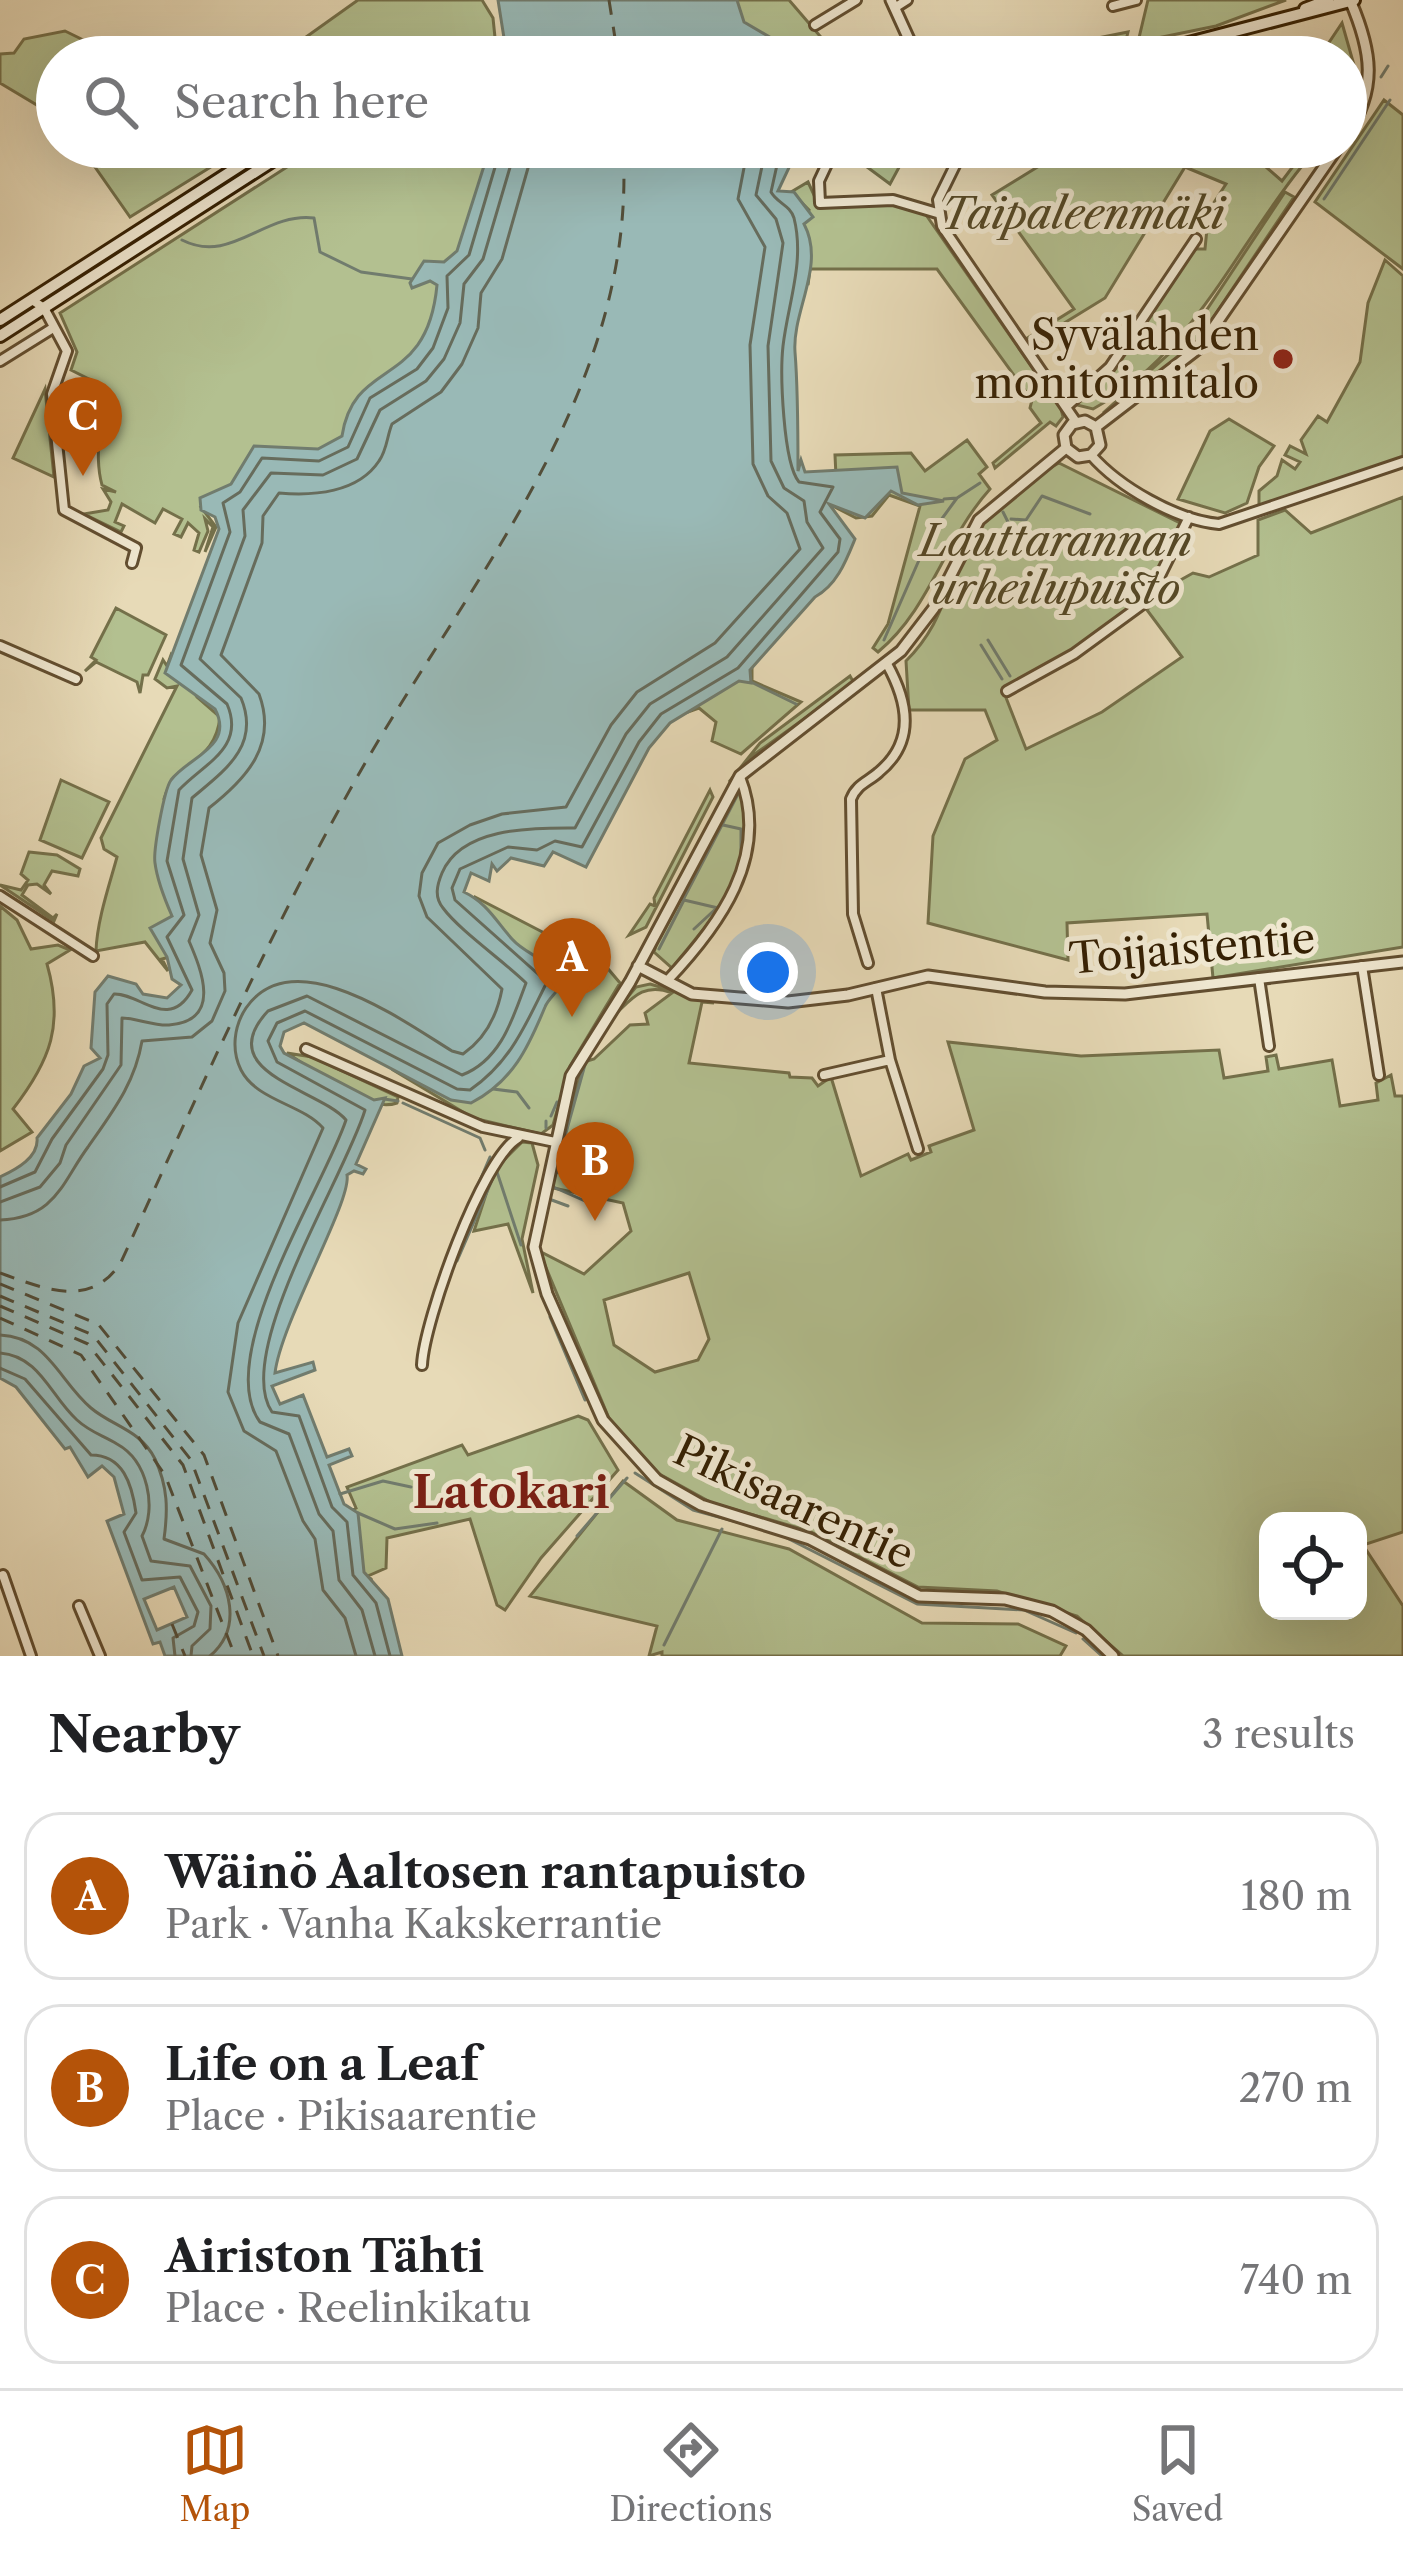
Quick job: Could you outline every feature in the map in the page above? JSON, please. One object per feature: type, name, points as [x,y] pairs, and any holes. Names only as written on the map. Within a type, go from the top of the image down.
[{"type":"main road","points":[[1281,22],[1328,0]]},
{"type":"main road","points":[[1223,36],[1352,0]]},
{"type":"main road","points":[[0,336],[239,168]]},
{"type":"main road","points":[[0,320],[38,307],[260,168]]},
{"type":"street","points":[[815,25],[856,0]]},
{"type":"street","points":[[907,0],[894,4],[908,36]]},
{"type":"street","points":[[1114,6],[1136,0]]},
{"type":"street","points":[[1352,0],[1361,36]]},
{"type":"street","points":[[1367,59],[1371,75],[1367,100]]},
{"type":"street","points":[[826,168],[819,181],[820,203],[893,200],[937,213]]},
{"type":"street","points":[[953,168],[937,213],[946,235],[1076,422]]},
{"type":"street","points":[[1096,427],[1200,347],[1324,168]]},
{"type":"street","points":[[1068,405],[1110,367],[1196,239]]},
{"type":"street","points":[[38,307],[67,355],[52,394],[64,510],[136,548],[132,563]]},
{"type":"street","points":[[0,361],[53,328]]},
{"type":"street","points":[[1076,422],[1096,427]]},
{"type":"street","points":[[1076,422],[1064,435],[1066,448],[1078,457],[1091,455],[1101,440],[1096,427]]},
{"type":"street","points":[[666,982],[745,875],[746,800],[740,776],[887,664],[927,620],[980,520],[1066,448]]},
{"type":"street","points":[[1091,455],[1115,478],[1189,517],[1228,524],[1403,463]]},
{"type":"street","points":[[1007,692],[1086,646],[1148,600],[1189,517]]},
{"type":"street","points":[[0,646],[76,680]]},
{"type":"street","points":[[868,963],[853,914],[851,802],[854,790],[890,761],[903,739],[904,700],[887,664]]},
{"type":"street","name":"Pikisaarentie","points":[[740,776],[638,966],[576,1066],[538,1213],[536,1262],[603,1420],[633,1460],[689,1500],[810,1539],[919,1596],[1005,1599],[1052,1611],[1086,1630],[1113,1656]]},
{"type":"street","points":[[0,896],[93,956]]},
{"type":"street","name":"Toijaistentie","points":[[638,966],[692,994],[764,1002],[826,999],[928,976],[1102,995],[1403,962]]},
{"type":"street","points":[[1362,966],[1379,1075]]},
{"type":"street","points":[[1258,978],[1269,1046]]},
{"type":"street","points":[[876,988],[890,1060],[918,1149]]},
{"type":"street","points":[[306,1049],[483,1127],[555,1142]]},
{"type":"street","points":[[824,1076],[890,1060]]},
{"type":"street","points":[[422,1365],[430,1311],[494,1162],[519,1137]]},
{"type":"street","points":[[3,1575],[31,1656]]},
{"type":"street","points":[[79,1606],[100,1656]]},
{"type":"green space","points":[[358,0],[482,0],[493,18],[495,36],[307,36]]},
{"type":"green space","points":[[705,0],[789,0],[820,36],[710,36]]},
{"type":"green space","points":[[1148,0],[1286,0],[1216,26],[1167,36],[1139,36]]},
{"type":"green space","points":[[36,37],[36,104],[0,83],[0,54],[14,53],[24,39]]},
{"type":"green space","points":[[1384,100],[1403,115],[1403,269],[1315,202],[1338,168],[1367,168],[1367,125]]},
{"type":"green space","points":[[96,168],[209,168],[130,217]]},
{"type":"green space","points":[[285,168],[516,168],[383,420],[201,507],[216,527],[205,552],[213,527],[205,519],[208,531],[199,552],[194,550],[199,533],[188,523],[181,537],[174,534],[182,519],[163,509],[155,523],[122,504],[115,522],[124,526],[121,532],[84,514],[108,510],[111,502],[103,489],[116,492],[102,485],[99,472],[100,407],[95,382],[71,370],[77,352],[60,313]]},
{"type":"green space","points":[[868,168],[899,168],[890,184]]},
{"type":"green space","name":"Taipaleenmäki","points":[[1036,168],[1184,168],[1105,298],[1030,344],[1026,339],[1074,309],[992,195]]},
{"type":"green space","points":[[1187,168],[1267,168],[1282,181],[1292,168],[1300,168],[1210,298],[1158,360],[1093,409],[1073,404],[1110,371],[1194,249],[1205,249],[1207,229],[1200,224],[1226,184]]},
{"type":"green space","points":[[808,182],[820,208],[889,202],[924,212],[1061,409],[1063,417],[1056,426],[1050,422],[995,468],[993,463],[1041,423],[1030,408],[1032,400],[937,269],[810,269],[808,285],[791,239],[809,210],[791,192]]},
{"type":"green space","points":[[1285,192],[1294,197],[1190,352],[1103,413],[1190,335]]},
{"type":"green space","points":[[1385,260],[1403,276],[1403,458],[1268,506],[1259,504],[1259,491],[1277,476],[1282,460],[1295,469],[1300,462],[1285,455],[1290,446],[1306,454],[1301,440],[1318,416],[1327,422],[1360,362],[1368,303]]},
{"type":"green space","points":[[45,389],[54,477],[13,458]]},
{"type":"green space","points":[[1229,419],[1274,446],[1259,467],[1247,503],[1225,513],[1178,499],[1210,431]]},
{"type":"green space","points":[[967,440],[987,467],[979,474],[990,489],[925,595],[878,652],[873,648],[888,624],[920,506],[889,495],[872,516],[856,518],[829,504],[841,522],[810,487],[836,476],[835,455],[911,453],[925,471]]},
{"type":"green space","name":"Lauttarannan urheilupuisto","points":[[1059,463],[1182,524],[1160,576],[1136,608],[1082,648],[1003,690],[1026,749],[1102,712],[1182,657],[1147,610],[1161,591],[1193,573],[1209,577],[1258,555],[1258,520],[1285,510],[1311,533],[1403,497],[1403,947],[1213,978],[1207,914],[1067,923],[1068,960],[928,923],[933,836],[965,759],[997,740],[985,710],[909,710],[906,661],[929,631],[981,524],[1012,494]]},
{"type":"green space","points":[[116,608],[166,635],[148,675],[143,675],[140,693],[137,682],[96,662],[85,671],[96,660],[91,657]]},
{"type":"green space","points":[[171,655],[197,697],[220,717],[211,744],[177,776],[164,799],[171,810],[173,956],[162,959],[168,971],[145,942],[96,951],[117,857],[104,849],[101,838],[177,686],[167,688],[155,679],[163,660],[167,666]]},
{"type":"green space","points":[[752,669],[752,681],[801,702],[741,754],[712,741],[716,722],[699,708],[677,716],[676,710]]},
{"type":"green space","points":[[850,676],[854,683],[755,754],[729,782],[760,743]]},
{"type":"green space","points":[[61,780],[109,802],[82,858],[40,840]]},
{"type":"green space","points":[[740,789],[745,843],[740,866],[719,907],[672,968],[654,952],[656,945]]},
{"type":"green space","points":[[710,790],[713,797],[646,927],[629,935],[650,904],[655,906],[654,898]]},
{"type":"green space","points":[[29,852],[57,855],[80,869],[78,876],[52,871],[44,885],[51,894],[37,884],[28,885],[22,895],[53,918],[57,914],[54,921],[0,885],[21,890],[28,880],[21,874]]},
{"type":"green space","points":[[475,897],[604,964],[620,983],[570,1066],[553,1125],[541,1134],[473,1118],[393,1070]]},
{"type":"green space","points":[[0,906],[17,920],[31,949],[58,945],[70,950],[47,964],[54,1005],[51,1041],[37,1074],[13,1109],[32,1132],[0,1151]]},
{"type":"green space","points":[[650,984],[714,1003],[702,1002],[689,1063],[789,1073],[790,1077],[812,1078],[818,1086],[831,1077],[861,1176],[908,1154],[911,1160],[931,1152],[929,1146],[974,1130],[948,1042],[1081,1056],[1219,1050],[1224,1078],[1268,1071],[1266,1057],[1276,1055],[1279,1069],[1332,1060],[1340,1106],[1378,1100],[1376,1083],[1391,1075],[1395,1096],[1403,1096],[1403,1532],[1367,1544],[1367,1512],[1259,1512],[1259,1620],[1367,1620],[1367,1551],[1403,1606],[1403,1656],[1123,1656],[1077,1616],[997,1591],[918,1587],[809,1531],[712,1503],[654,1471],[611,1423],[539,1251],[584,1274],[631,1231],[623,1203],[549,1187],[584,1062],[594,1059],[630,1025],[648,1024],[645,1013],[672,993],[643,992],[608,1021],[636,987]],"holes":[[[689,1273],[709,1339],[698,1360],[655,1372],[614,1345],[604,1300]]]},
{"type":"green space","points":[[287,1053],[312,1057],[398,1097],[397,1103],[385,1105],[356,1097]]},
{"type":"green space","points":[[522,1142],[532,1143],[538,1165],[522,1239],[533,1293],[508,1224],[474,1231],[494,1170]]},
{"type":"green space","points":[[578,1416],[588,1420],[618,1470],[541,1558],[505,1610],[497,1605],[470,1519],[387,1538],[386,1568],[368,1576],[372,1580],[345,1570],[347,1513],[356,1508],[347,1487],[462,1445],[468,1455]]},
{"type":"green space","points":[[623,1481],[677,1520],[789,1549],[922,1623],[1018,1624],[1066,1646],[1060,1656],[662,1656],[662,1652],[649,1656],[657,1626],[530,1596]]},
{"type":"water","points":[[498,0],[737,0],[744,22],[768,36],[504,36]]},
{"type":"water","points":[[483,168],[789,168],[778,191],[794,192],[813,217],[804,224],[810,240],[810,272],[795,336],[798,471],[801,460],[805,472],[897,467],[902,493],[944,501],[918,505],[891,491],[865,518],[829,504],[855,539],[835,579],[750,670],[751,683],[739,681],[670,723],[649,748],[586,867],[553,852],[544,866],[511,858],[497,871],[492,864],[489,881],[471,873],[464,892],[485,907],[518,945],[552,969],[561,984],[517,1062],[486,1094],[471,1103],[451,1100],[304,1023],[284,1032],[280,1046],[284,1053],[374,1100],[385,1098],[356,1164],[366,1169],[363,1174],[347,1175],[339,1210],[289,1324],[275,1373],[313,1362],[315,1370],[272,1386],[280,1404],[303,1395],[327,1457],[349,1449],[352,1456],[329,1465],[344,1504],[358,1513],[364,1572],[388,1599],[402,1656],[165,1656],[160,1642],[153,1644],[107,1521],[124,1514],[114,1477],[102,1466],[88,1477],[70,1447],[65,1449],[16,1387],[0,1378],[0,1177],[31,1157],[37,1138],[71,1094],[84,1066],[100,1058],[91,1048],[95,992],[108,976],[136,984],[143,994],[167,998],[181,985],[172,979],[167,957],[150,928],[172,916],[155,863],[168,786],[219,733],[215,709],[165,673],[219,529],[215,517],[201,510],[200,498],[231,484],[254,446],[318,449],[342,436],[360,394],[420,342],[431,319],[437,285],[430,281],[412,288],[410,283],[424,261],[444,262],[457,251]],"holes":[[[174,1587],[187,1617],[157,1630],[144,1599]]]},
{"type":"waterway","points":[[1381,77],[1388,66]]},
{"type":"waterway","points":[[1367,134],[1390,100]]},
{"type":"waterway","points":[[1324,199],[1345,168]]},
{"type":"waterway","points":[[182,240],[216,246],[279,222],[314,218],[320,252],[361,272],[412,279]]},
{"type":"waterway","points":[[944,499],[957,498],[980,483]]},
{"type":"waterway","points":[[1011,519],[1026,520],[1042,496],[1090,514]]},
{"type":"waterway","points":[[884,640],[930,535],[957,498]]},
{"type":"waterway","points":[[991,552],[1010,526],[1003,512]]},
{"type":"waterway","points":[[988,640],[1010,676]]},
{"type":"waterway","points":[[981,645],[1002,679]]},
{"type":"waterway","points":[[751,682],[796,704]]},
{"type":"waterway","points":[[683,900],[738,794]]},
{"type":"waterway","points":[[723,825],[741,829],[741,862]]},
{"type":"waterway","points":[[727,910],[736,896]]},
{"type":"waterway","points":[[659,949],[684,900],[718,908]]},
{"type":"waterway","points":[[694,929],[722,903]]},
{"type":"waterway","points":[[556,971],[585,962]]},
{"type":"waterway","points":[[581,1177],[555,1172],[586,1061]]},
{"type":"waterway","points":[[493,1089],[517,1092],[529,1108]]},
{"type":"waterway","points":[[384,1099],[398,1101]]},
{"type":"waterway","points":[[551,1116],[557,1102]]},
{"type":"waterway","points":[[403,1103],[480,1138],[485,1150]]},
{"type":"waterway","points":[[546,1121],[546,1128]]},
{"type":"waterway","points":[[446,1260],[490,1157]]},
{"type":"waterway","points":[[457,1261],[496,1171]]},
{"type":"waterway","points":[[497,1172],[521,1245]]},
{"type":"waterway","points":[[551,1186],[585,1201]]},
{"type":"waterway","points":[[549,1199],[568,1206]]},
{"type":"waterway","points":[[550,1317],[585,1400]]},
{"type":"waterway","points":[[635,1473],[693,1510],[774,1532]]},
{"type":"waterway","points":[[577,1536],[627,1478]]},
{"type":"waterway","points":[[340,1494],[383,1481],[411,1487]]},
{"type":"waterway","points":[[358,1513],[395,1529],[437,1523]]},
{"type":"waterway","points":[[664,1645],[722,1529]]},
{"type":"waterway","points":[[783,1536],[917,1604],[1024,1610],[1076,1633]]},
{"type":"waterway","points":[[1083,1639],[1102,1656]]},
{"type":"ferry route","points":[[609,0],[615,36]]},
{"type":"ferry route","points":[[0,1273],[50,1289],[81,1290],[109,1277],[121,1262],[295,892],[360,772],[539,476],[576,398],[604,318],[621,234],[623,168]]},
{"type":"ferry route","points":[[0,1284],[98,1324],[204,1455],[278,1656]]},
{"type":"ferry route","points":[[0,1296],[93,1335],[191,1460],[264,1656]]},
{"type":"ferry route","points":[[0,1306],[88,1344],[183,1465],[253,1656]]},
{"type":"ferry route","points":[[0,1318],[81,1355],[165,1475],[235,1656]]},
{"type":"ferry route","points":[[172,1624],[185,1656]]},
{"type":"place","name":"Syvälahden monitoimitalo","points":[[1283,359]]},
{"type":"place","name":"Airiston Tähti","points":[[83,476]]},
{"type":"place","name":"Wäinö Aaltosen rantapuisto","points":[[572,1017]]},
{"type":"place","name":"Life on a Leaf","points":[[595,1221]]},
{"type":"district","name":"Latokari","points":[[511,1492]]}]
